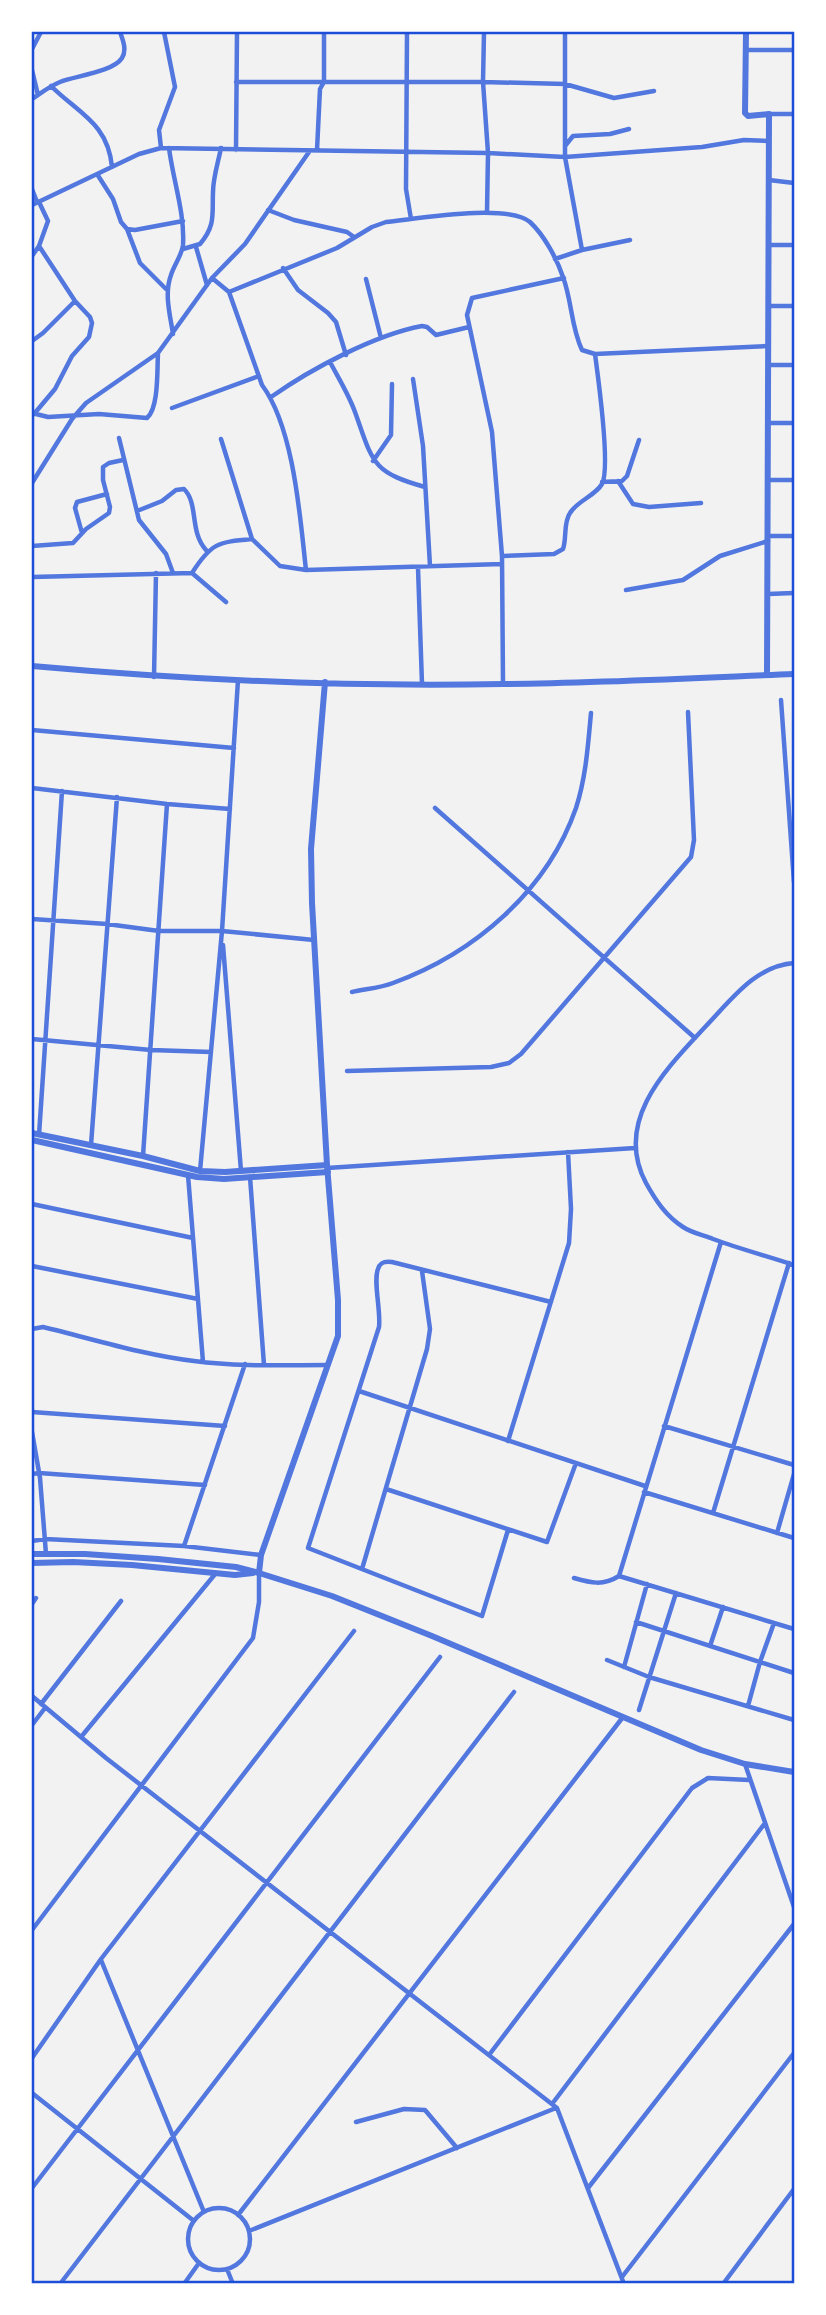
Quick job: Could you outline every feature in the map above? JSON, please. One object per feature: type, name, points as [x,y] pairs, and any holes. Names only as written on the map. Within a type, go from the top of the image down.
[{"type":"street","points":[[32,49],[41,32]]},
{"type":"street","points":[[32,99],[51,86],[118,62],[123,57],[124,50],[120,32]]},
{"type":"street","points":[[162,148],[159,130],[175,87],[164,32]]},
{"type":"street","points":[[236,150],[237,32]]},
{"type":"street","points":[[317,150],[320,89],[324,82],[324,32]]},
{"type":"street","points":[[407,32],[406,189],[411,219]]},
{"type":"street","points":[[484,32],[487,212]]},
{"type":"street","points":[[565,32],[565,157],[582,250]]},
{"type":"street","points":[[746,32],[745,113],[748,116],[794,114]]},
{"type":"street","points":[[746,50],[794,50]]},
{"type":"street","points":[[32,70],[38,95]]},
{"type":"street","points":[[236,82],[565,84],[614,98],[654,91]]},
{"type":"street","points":[[51,86],[97,126],[108,146],[112,167]]},
{"type":"street","points":[[767,675],[769,114]]},
{"type":"street","points":[[565,146],[573,136],[610,134],[629,129]]},
{"type":"street","points":[[36,203],[139,154],[162,148],[488,153],[565,157],[702,148],[744,140],[769,141]]},
{"type":"street","points":[[169,148],[183,221],[183,248],[171,272],[167,290],[173,334]]},
{"type":"street","points":[[183,248],[196,247],[205,239],[213,218],[213,191],[221,148]]},
{"type":"street","points":[[32,483],[86,403],[158,353],[212,278],[245,244],[310,151]]},
{"type":"street","points":[[97,174],[113,199],[140,263],[167,290]]},
{"type":"street","points":[[769,180],[794,183]]},
{"type":"street","points":[[32,189],[36,203],[48,220],[40,246],[32,256]]},
{"type":"street","points":[[268,210],[294,220],[347,232],[354,237]]},
{"type":"street","points":[[229,292],[337,248],[386,222],[487,212],[529,221],[555,259],[564,278],[576,337],[582,350],[596,354],[768,346]]},
{"type":"street","points":[[127,229],[135,230],[183,221]]},
{"type":"street","points":[[555,259],[630,240]]},
{"type":"street","points":[[769,245],[794,245]]},
{"type":"street","points":[[40,246],[75,301],[90,317],[91,332],[64,368],[55,389],[33,413],[48,417],[99,414],[141,419],[151,416],[155,407],[158,353]]},
{"type":"street","points":[[196,247],[208,285]]},
{"type":"street","points":[[283,268],[298,290],[336,322],[346,355]]},
{"type":"street","points":[[212,278],[229,292],[262,385],[271,397],[289,451],[298,497],[306,570]]},
{"type":"street","points":[[503,684],[502,556],[492,432],[467,315],[472,298],[564,278]]},
{"type":"street","points":[[366,279],[381,338]]},
{"type":"street","points":[[32,341],[75,301]]},
{"type":"street","points":[[769,306],[794,306]]},
{"type":"street","points":[[271,397],[300,376],[381,338],[422,326],[436,335],[469,327]]},
{"type":"street","points":[[502,556],[554,554],[563,550],[566,520],[570,512],[602,482],[604,437],[596,354]]},
{"type":"street","points":[[330,362],[354,408],[373,461],[397,479],[425,487]]},
{"type":"street","points":[[768,365],[794,365]]},
{"type":"street","points":[[172,408],[259,376]]},
{"type":"street","points":[[413,379],[423,446],[430,566]]},
{"type":"street","points":[[373,461],[391,435],[392,384]]},
{"type":"street","points":[[768,423],[794,423]]},
{"type":"street","points":[[119,438],[139,520],[166,554],[173,573]]},
{"type":"street","points":[[221,439],[252,539],[280,566],[306,570],[502,564]]},
{"type":"street","points":[[602,482],[624,481],[639,440]]},
{"type":"street","points":[[32,545],[73,543],[109,513],[103,467],[123,460]]},
{"type":"street","points":[[768,480],[794,480]]},
{"type":"street","points":[[618,481],[633,503],[649,507],[701,503]]},
{"type":"street","points":[[136,511],[184,489],[191,499],[198,540],[206,550]]},
{"type":"street","points":[[82,533],[75,508],[77,502],[107,494]]},
{"type":"street","points":[[626,590],[682,580],[720,556],[768,538],[794,536]]},
{"type":"street","points":[[192,573],[206,550],[227,541],[252,539]]},
{"type":"street","points":[[418,568],[422,684]]},
{"type":"street","points":[[154,677],[156,573]]},
{"type":"street","points":[[32,577],[192,573],[226,602]]},
{"type":"street","points":[[768,594],[794,593]]},
{"type":"street","points":[[32,666],[154,677],[422,684],[503,684],[794,674]]},
{"type":"street","points":[[200,1171],[222,932],[238,680]]},
{"type":"street","points":[[32,1930],[253,1638],[259,1602],[261,1555],[338,1336],[311,849],[326,682]]},
{"type":"street","points":[[781,700],[794,882]]},
{"type":"street","points":[[347,1071],[491,1067],[509,1063],[521,1054],[691,857],[694,840],[688,712]]},
{"type":"street","points":[[352,992],[392,984],[465,947],[501,919],[529,891],[555,855],[576,808],[587,762],[591,713]]},
{"type":"street","points":[[32,730],[234,748]]},
{"type":"street","points":[[32,788],[167,804],[230,808]]},
{"type":"street","points":[[62,791],[45,1041],[35,1134],[143,1156],[200,1171],[327,1168],[635,1149]]},
{"type":"street","points":[[90,1146],[117,797]]},
{"type":"street","points":[[143,1156],[167,804]]},
{"type":"street","points":[[435,808],[695,1038]]},
{"type":"street","points":[[32,919],[314,940]]},
{"type":"street","points":[[222,932],[241,1171]]},
{"type":"street","points":[[713,1513],[792,1264],[685,1229],[657,1203],[640,1173],[635,1149],[636,1129],[654,1086],[695,1038],[757,975],[794,963]]},
{"type":"street","points":[[32,1040],[211,1052]]},
{"type":"street","points":[[32,1140],[188,1175],[224,1179],[327,1168]]},
{"type":"street","points":[[508,1441],[569,1243],[571,1209],[568,1152]]},
{"type":"street","points":[[188,1175],[203,1362]]},
{"type":"street","points":[[250,1177],[264,1365]]},
{"type":"street","points":[[32,1204],[193,1238]]},
{"type":"street","points":[[574,1578],[601,1584],[619,1576],[721,1242]]},
{"type":"street","points":[[508,1530],[482,1616],[308,1548],[379,1327],[378,1267],[386,1261],[551,1302]]},
{"type":"street","points":[[32,1266],[198,1299]]},
{"type":"street","points":[[362,1569],[427,1349],[430,1329],[422,1271]]},
{"type":"street","points":[[32,1329],[43,1327],[145,1352],[203,1362],[329,1365]]},
{"type":"street","points":[[184,1546],[245,1364]]},
{"type":"street","points":[[359,1391],[645,1486]]},
{"type":"street","points":[[32,1412],[225,1426]]},
{"type":"street","points":[[664,1426],[794,1465]]},
{"type":"street","points":[[32,1432],[39,1473],[46,1554]]},
{"type":"street","points":[[386,1489],[549,1542],[576,1463]]},
{"type":"street","points":[[32,1474],[205,1485]]},
{"type":"street","points":[[777,1533],[794,1474]]},
{"type":"street","points":[[644,1492],[794,1538]]},
{"type":"street","points":[[32,1541],[45,1539],[184,1546],[261,1555]]},
{"type":"street","points":[[32,1554],[85,1554],[158,1559],[236,1567],[259,1573],[345,1601],[701,1750],[745,1764],[794,1770]]},
{"type":"street","points":[[32,1563],[73,1562],[217,1573],[259,1573]]},
{"type":"street","points":[[81,1737],[217,1573]]},
{"type":"street","points":[[619,1576],[794,1629]]},
{"type":"street","points":[[624,1667],[647,1584]]},
{"type":"street","points":[[639,1710],[676,1593]]},
{"type":"street","points":[[32,1604],[36,1598]]},
{"type":"street","points":[[32,1726],[43,1706],[121,1601]]},
{"type":"street","points":[[710,1646],[723,1607]]},
{"type":"street","points":[[636,1622],[794,1673]]},
{"type":"street","points":[[748,1706],[774,1623]]},
{"type":"street","points":[[32,2058],[101,1959],[354,1631]]},
{"type":"street","points":[[32,2188],[440,1657]]},
{"type":"street","points":[[607,1660],[649,1676],[794,1720]]},
{"type":"street","points":[[60,2284],[514,1692]]},
{"type":"street","points":[[32,1696],[142,1786],[555,2106],[624,2284]]},
{"type":"street","points":[[238,2215],[623,1717]]},
{"type":"street","points":[[745,1764],[794,1907]]},
{"type":"street","points":[[489,2054],[692,1788],[708,1778],[749,1780]]},
{"type":"street","points":[[249,2231],[555,2106],[765,1823]]},
{"type":"street","points":[[588,2188],[794,1924]]},
{"type":"street","points":[[101,1959],[204,2212]]},
{"type":"street","points":[[32,2040],[40,2043]]},
{"type":"street","points":[[622,2277],[794,2053]]},
{"type":"street","points":[[32,2093],[194,2221]]},
{"type":"street","points":[[356,2122],[404,2109],[425,2110],[457,2148]]},
{"type":"street","points":[[723,2284],[794,2189]]},
{"type":"street","points":[[216,2208],[227,2209],[238,2215],[249,2231],[248,2248],[243,2259],[227,2269],[210,2269],[199,2263],[192,2254],[188,2242],[189,2230],[204,2212],[216,2208]]},
{"type":"street","points":[[184,2284],[199,2263]]},
{"type":"street","points":[[227,2269],[233,2284]]}]
